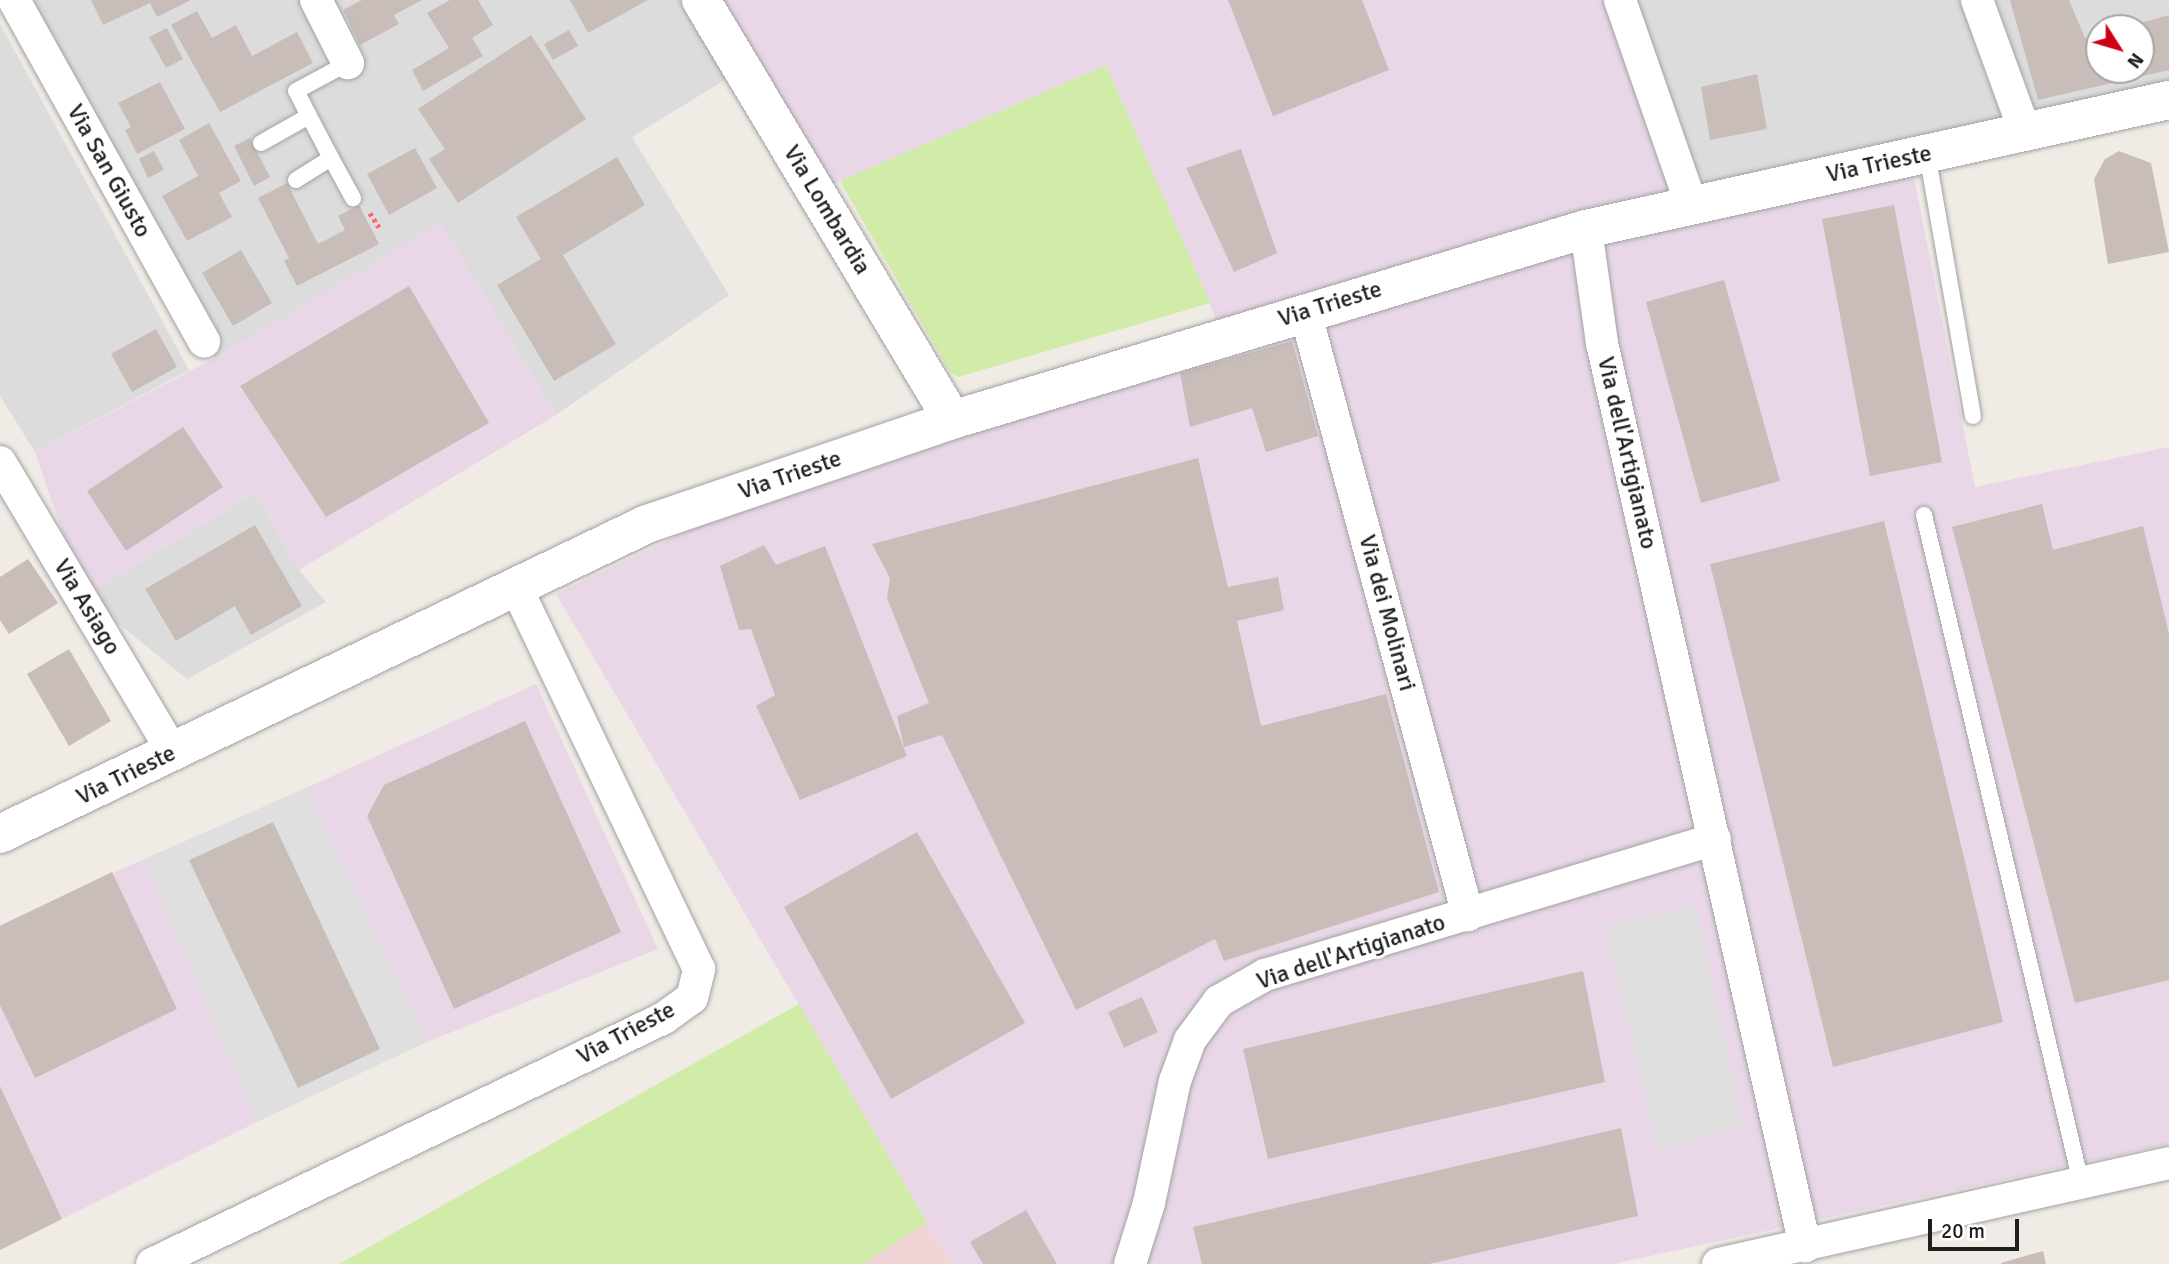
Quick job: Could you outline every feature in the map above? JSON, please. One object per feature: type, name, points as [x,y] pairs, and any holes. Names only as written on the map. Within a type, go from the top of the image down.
[{"type":"street","name":"Via San Giusto","points":[[13,0],[204,342]]},
{"type":"street","points":[[316,0],[348,62]]},
{"type":"street","name":"Via Lombardia","points":[[701,0],[952,420]]},
{"type":"street","points":[[1620,0],[1691,204]]},
{"type":"street","points":[[1977,0],[2025,132]]},
{"type":"street","name":"Via Trieste","points":[[0,834],[647,524],[952,420],[1305,311],[1586,229],[2169,100]]},
{"type":"street","name":"Via dell'Artigianato","points":[[1586,229],[1602,343],[1805,1246]]},
{"type":"street","name":"Via dei Molinari","points":[[1305,311],[1468,915]]},
{"type":"street","name":"Via Asiago","points":[[0,462],[173,752]]},
{"type":"street","name":"Via Trieste","points":[[152,1264],[664,1018],[692,998],[699,969],[516,587]]},
{"type":"street","name":"Via dell'Artigianato","points":[[1130,1264],[1149,1203],[1175,1081],[1190,1040],[1219,1001],[1265,975],[1715,839]]},
{"type":"street","points":[[1718,1264],[2169,1163]]},
{"type":"lane","points":[[348,62],[296,92],[353,198]]},
{"type":"lane","points":[[261,143],[309,116]]},
{"type":"lane","points":[[1927,153],[1973,416]]},
{"type":"lane","points":[[296,180],[331,158]]},
{"type":"lane","points":[[1924,515],[2081,1183]]},
{"type":"shaded area","points":[[17,0],[685,0],[728,78],[632,137],[729,295],[556,415],[441,223],[215,358]]},
{"type":"shaded area","points":[[708,0],[1613,0],[1685,200],[1220,328],[1106,65],[823,189]]},
{"type":"shaded area","points":[[1613,0],[2169,0],[2169,96],[1685,200]]},
{"type":"shaded area","points":[[0,24],[189,370],[35,452],[0,396]]},
{"type":"shaded area","points":[[1913,172],[1975,487],[2169,447],[2169,1144],[1613,1264],[952,1264],[556,594],[698,526],[956,431],[1577,243]]},
{"type":"shaded area","points":[[441,222],[556,415],[299,570],[255,493],[84,596],[35,452],[215,358]]},
{"type":"shaded area","points":[[255,493],[299,570],[326,602],[187,679],[84,596]]},
{"type":"shaded area","points":[[536,684],[658,949],[427,1042],[306,788]]},
{"type":"shaded area","points":[[306,788],[427,1042],[257,1122],[144,859]]},
{"type":"shaded area","points":[[144,859],[257,1122],[0,1250],[0,925]]},
{"type":"shaded area","points":[[1696,906],[1743,1127],[1658,1149],[1605,926]]},
{"type":"shaded area","points":[[927,1222],[952,1264],[863,1264]]},
{"type":"green space","points":[[1106,65],[1210,303],[958,377],[950,372],[840,181]]},
{"type":"green space","points":[[799,1004],[927,1222],[863,1264],[339,1264]]},
{"type":"building","points":[[91,0],[191,0],[157,17],[150,3],[103,25]]},
{"type":"building","points":[[362,0],[422,0],[394,15],[399,24],[360,45],[343,10]]},
{"type":"building","points":[[450,0],[478,0],[493,25],[472,38],[483,56],[423,91],[412,70],[449,48],[427,13]]},
{"type":"building","points":[[570,0],[648,0],[588,33]]},
{"type":"building","points":[[1228,0],[1362,0],[1389,70],[1273,116]]},
{"type":"building","points":[[2010,0],[2069,0],[2085,38],[2085,84],[2108,84],[2038,100]]},
{"type":"building","points":[[197,11],[212,38],[236,25],[252,56],[297,32],[313,63],[220,112],[171,25]]},
{"type":"building","points":[[2169,15],[2169,70],[2155,73],[2155,19]]},
{"type":"building","points":[[167,28],[183,59],[166,68],[149,37]]},
{"type":"building","points":[[569,30],[578,46],[553,60],[544,44]]},
{"type":"building","points":[[531,35],[586,119],[458,203],[429,159],[445,149],[418,109]]},
{"type":"building","points":[[1757,74],[1767,129],[1710,140],[1701,87]]},
{"type":"building","points":[[160,82],[185,129],[137,154],[125,130],[131,127],[118,103]]},
{"type":"building","points":[[209,123],[241,181],[219,193],[232,217],[187,241],[162,196],[198,176],[179,140]]},
{"type":"building","points":[[250,138],[270,177],[254,186],[234,146]]},
{"type":"building","points":[[415,148],[437,188],[389,215],[367,174]]},
{"type":"building","points":[[1241,149],[1277,253],[1234,272],[1186,168]]},
{"type":"building","points":[[154,151],[164,170],[148,178],[139,159]]},
{"type":"building","points":[[2119,151],[2151,163],[2169,252],[2108,264],[2094,179],[2105,159]]},
{"type":"building","points":[[617,157],[645,205],[563,255],[616,344],[554,381],[497,285],[541,259],[516,217]]},
{"type":"building","points":[[287,183],[318,244],[345,230],[338,216],[359,205],[379,244],[297,286],[284,261],[289,258],[258,198]]},
{"type":"building","points":[[1894,205],[1942,462],[1870,476],[1822,219]]},
{"type":"building","points":[[241,250],[272,303],[233,326],[202,273]]},
{"type":"building","points":[[1724,280],[1780,481],[1701,503],[1646,302]]},
{"type":"building","points":[[409,286],[489,423],[326,517],[240,386]]},
{"type":"building","points":[[156,329],[177,367],[132,392],[111,354]]},
{"type":"building","points":[[1292,341],[1318,436],[1266,452],[1252,408],[1190,427],[1180,373]]},
{"type":"building","points":[[183,427],[223,487],[126,551],[87,491]]},
{"type":"building","points":[[1198,458],[1228,587],[1278,577],[1284,610],[1237,621],[1261,726],[1386,694],[1439,892],[1224,961],[1215,939],[1076,1010],[942,735],[904,747],[897,716],[929,703],[887,598],[890,578],[872,544]]},
{"type":"building","points":[[2042,504],[2053,550],[2143,526],[2169,634],[2169,980],[2075,1003],[1952,527]]},
{"type":"building","points":[[1884,521],[2003,1022],[1833,1067],[1710,564]]},
{"type":"building","points":[[255,525],[302,606],[251,635],[235,606],[176,641],[145,589]]},
{"type":"building","points":[[764,545],[776,565],[825,546],[907,756],[800,800],[756,706],[775,695],[751,629],[739,630],[720,566]]},
{"type":"building","points":[[28,559],[58,603],[9,634],[0,620],[0,577]]},
{"type":"building","points":[[69,649],[111,721],[69,746],[27,674]]},
{"type":"building","points":[[525,721],[621,932],[454,1009],[367,816],[384,785]]},
{"type":"building","points":[[273,822],[380,1049],[298,1088],[189,860]]},
{"type":"building","points":[[917,832],[1025,1023],[891,1099],[784,907]]},
{"type":"building","points":[[112,872],[177,1009],[35,1078],[0,1005],[0,926]]},
{"type":"building","points":[[1583,971],[1605,1082],[1268,1159],[1243,1049]]},
{"type":"building","points":[[1142,997],[1158,1032],[1124,1048],[1108,1012]]},
{"type":"building","points":[[0,1086],[62,1219],[0,1250]]},
{"type":"building","points":[[1621,1128],[1638,1216],[1429,1264],[1202,1264],[1193,1227]]},
{"type":"building","points":[[1026,1210],[1057,1264],[983,1264],[970,1242]]},
{"type":"building","points":[[2043,1251],[2046,1264],[2001,1264],[2001,1263]]}]
